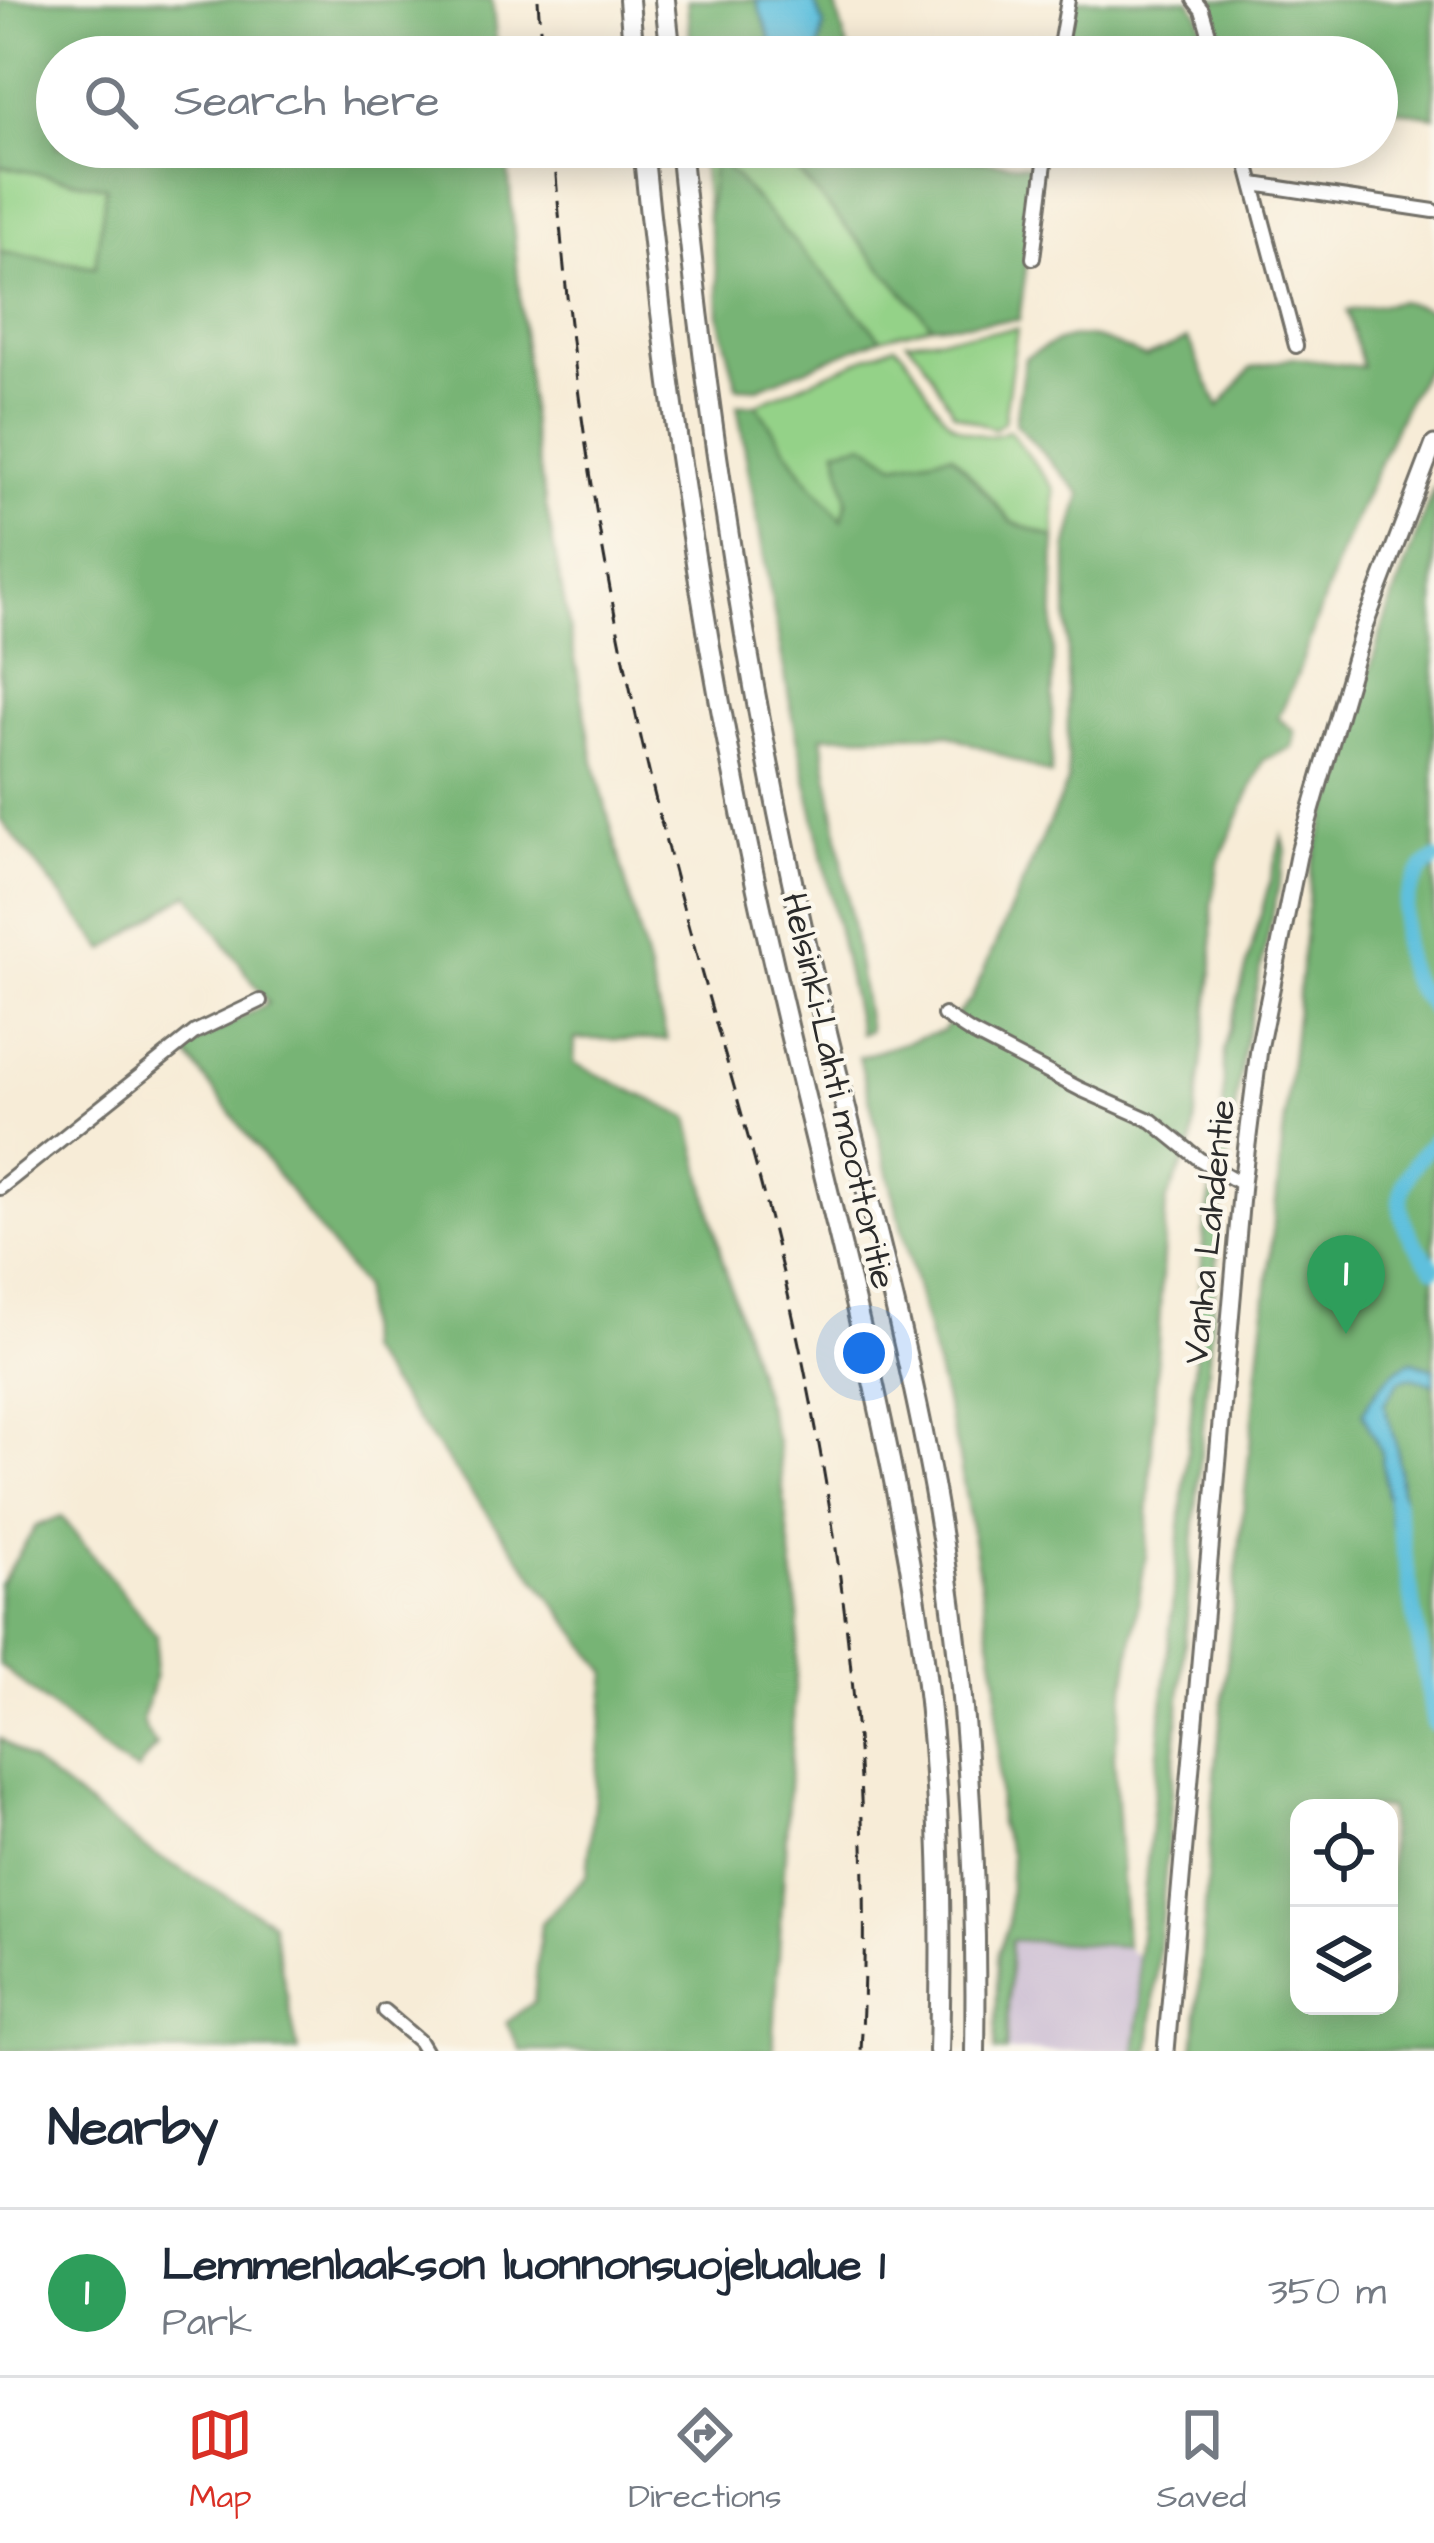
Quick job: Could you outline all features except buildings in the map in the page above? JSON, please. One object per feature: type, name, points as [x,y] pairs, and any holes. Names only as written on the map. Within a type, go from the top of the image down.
[{"type":"highway","points":[[628,0],[632,36]]},
{"type":"highway","points":[[665,0],[669,36]]},
{"type":"highway","name":"Helsinki-Lahti moottoritie","points":[[645,168],[681,472],[714,667],[756,884],[890,1457],[919,1621],[939,1855],[939,2051]]},
{"type":"highway","name":"Helsinki-Lahti moottoritie","points":[[682,168],[712,423],[790,875],[934,1490],[953,1616],[974,1853],[975,2051]]},
{"type":"main road","name":"Vanha Lahdentie","points":[[1166,2051],[1259,1049],[1298,856],[1364,627],[1434,444]]},
{"type":"street","points":[[1062,36],[1068,0]]},
{"type":"street","points":[[1194,0],[1210,36]]},
{"type":"street","points":[[1033,258],[1044,168]]},
{"type":"street","points":[[1249,168],[1295,346]]},
{"type":"street","points":[[1254,184],[1434,211]]},
{"type":"street","points":[[0,1188],[195,1032],[260,1001]]},
{"type":"street","points":[[944,1015],[972,1034],[1152,1121],[1199,1159],[1243,1184]]},
{"type":"street","points":[[384,2011],[424,2051]]},
{"type":"shaded area","points":[[1011,1940],[1126,1946],[1138,1957],[1141,2007],[1135,2051],[1006,2051]]},
{"type":"green space","points":[[0,0],[492,0],[496,36],[36,36],[36,168],[508,168],[532,431],[595,766],[667,1040],[575,1039],[574,1063],[689,1118],[721,1255],[777,1442],[799,1619],[773,2051],[521,2051],[506,2022],[534,2002],[541,1923],[587,1875],[607,1673],[364,1350],[362,1287],[183,1050],[268,1003],[189,893],[105,950],[0,819],[0,252],[95,268],[106,187],[0,166]]},
{"type":"green space","points":[[687,0],[756,0],[769,36],[690,36]]},
{"type":"green space","points":[[813,0],[829,0],[836,7],[844,36],[822,36],[824,25]]},
{"type":"green space","points":[[1071,0],[1189,0],[1205,36],[1065,36]]},
{"type":"green space","points":[[1200,0],[1434,0],[1434,117],[1398,109],[1398,36],[1213,36]]},
{"type":"green space","points":[[0,166],[106,187],[97,267],[0,252]]},
{"type":"green space","points":[[703,168],[713,168],[708,220]]},
{"type":"green space","points":[[713,168],[728,168],[881,338],[758,388],[737,387],[719,316],[708,220]]},
{"type":"green space","points":[[726,168],[794,168],[932,325],[881,338]]},
{"type":"green space","points":[[794,168],[1040,168],[1019,320],[932,325]]},
{"type":"green space","points":[[1400,301],[1434,311],[1434,355],[1405,405],[1338,559],[1278,718],[1295,732],[1293,747],[1264,760],[1218,863],[1212,906],[1213,966],[1192,1144],[1166,1202],[1146,1555],[1114,1755],[1126,1946],[1011,1940],[1006,2051],[995,2051],[998,1953],[1008,1925],[1011,1855],[999,1824],[997,1680],[959,1458],[859,1057],[942,1031],[971,999],[1068,781],[1067,549],[1081,494],[1015,423],[1025,358],[1073,337],[1097,339],[1146,357],[1188,339],[1219,407],[1251,368],[1293,358],[1362,367],[1347,311]]},
{"type":"green space","points":[[1017,329],[1004,422],[994,429],[954,413],[907,341]]},
{"type":"green space","points":[[895,345],[952,423],[985,435],[1009,430],[1054,489],[1055,538],[1012,522],[952,454],[896,464],[837,449],[848,500],[843,522],[804,475],[756,404]]},
{"type":"green space","points":[[756,404],[804,475],[842,520],[847,500],[837,449],[865,443],[896,464],[952,454],[1011,522],[1055,538],[1051,775],[948,734],[822,736],[869,1031],[860,1034],[790,703],[737,405]]},
{"type":"green space","points":[[1434,487],[1434,2051],[1194,2051],[1216,1765],[1312,865],[1383,626]]},
{"type":"green space","points":[[1282,836],[1286,851],[1244,1047],[1223,1192],[1150,2051],[1135,2051],[1141,2007],[1138,1957],[1204,1233],[1223,1122],[1224,1050]]},
{"type":"green space","points":[[62,1517],[157,1636],[154,1678],[142,1721],[156,1745],[137,1771],[116,1760],[0,1665],[0,1585],[36,1526]]},
{"type":"green space","points":[[0,1738],[144,1848],[272,1922],[298,2051],[0,2051]]},
{"type":"water","points":[[756,0],[813,0],[824,25],[822,36],[769,36]]},
{"type":"water","points":[[1413,1361],[1434,1369],[1434,1384],[1412,1377],[1400,1380],[1384,1404],[1397,1448],[1404,1522],[1391,1525],[1381,1452],[1363,1414],[1384,1382]]},
{"type":"waterway","points":[[1434,860],[1414,882],[1403,931],[1411,978],[1434,1010]]},
{"type":"waterway","points":[[1434,1141],[1409,1174],[1401,1204],[1409,1234],[1434,1268]]},
{"type":"waterway","points":[[1395,1501],[1434,1724]]},
{"type":"railway","points":[[538,0],[541,36]]},
{"type":"railway","points":[[556,168],[579,398],[621,646],[670,856],[787,1291],[829,1506],[845,1614],[863,1832],[861,2051]]},
{"type":"place","name":"Lemmenlaakson luonnonsuojelualue 1","points":[[1346,1334]]}]
